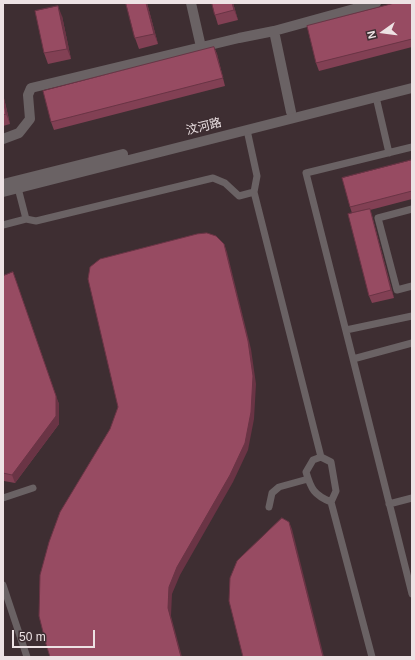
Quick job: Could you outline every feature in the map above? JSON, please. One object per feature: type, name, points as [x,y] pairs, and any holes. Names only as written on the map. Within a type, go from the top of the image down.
[{"type":"street","points":[[191,3],[201,47]]},
{"type":"street","points":[[3,139],[19,133],[30,118],[28,95],[31,88],[274,31],[376,3]]},
{"type":"street","points":[[274,31],[291,112]]},
{"type":"street","name":"汶河路","points":[[3,184],[412,82]]},
{"type":"street","name":"汶河路","points":[[3,192],[412,88]]},
{"type":"lane","points":[[376,97],[390,153]]},
{"type":"lane","points":[[247,130],[257,176],[254,192],[321,456],[331,462],[336,491],[331,502],[372,657]]},
{"type":"lane","points":[[412,147],[306,173],[412,594]]},
{"type":"lane","points":[[3,225],[26,219],[36,221],[213,178],[225,183],[239,196],[254,192]]},
{"type":"lane","points":[[18,188],[26,219]]},
{"type":"lane","points":[[412,209],[378,218],[397,290],[412,286]]},
{"type":"lane","points":[[346,330],[412,316]]},
{"type":"lane","points":[[353,359],[412,343]]},
{"type":"lane","points":[[321,456],[313,460],[306,472],[310,487],[320,498],[331,502]]},
{"type":"lane","points":[[269,507],[272,493],[280,487],[308,479]]},
{"type":"lane","points":[[3,498],[33,488]]},
{"type":"lane","points":[[389,504],[412,498]]},
{"type":"lane","points":[[3,585],[27,657]]},
{"type":"building","points":[[126,3],[146,3],[154,34],[135,38]]},
{"type":"building","points":[[212,3],[232,3],[234,10],[215,15]]},
{"type":"building","points":[[395,3],[412,3],[412,39],[316,63],[307,26]]},
{"type":"building","points":[[58,6],[67,49],[44,53],[35,11]]},
{"type":"building","points":[[214,47],[223,78],[51,122],[43,91]]},
{"type":"building","points":[[3,100],[6,114],[3,115]]},
{"type":"building","points":[[412,160],[412,191],[350,207],[342,178]]},
{"type":"building","points":[[370,209],[391,290],[369,296],[348,214]]},
{"type":"building","points":[[207,233],[216,236],[224,244],[248,341],[253,376],[251,412],[245,443],[230,475],[177,567],[169,587],[168,608],[181,657],[50,657],[39,616],[40,575],[49,542],[60,512],[110,429],[118,407],[88,279],[90,267],[100,259],[197,234]]},
{"type":"building","points":[[13,272],[56,396],[56,416],[12,475],[3,473],[3,276]]},
{"type":"building","points":[[282,518],[289,522],[323,657],[243,657],[229,601],[230,578],[237,561]]}]
